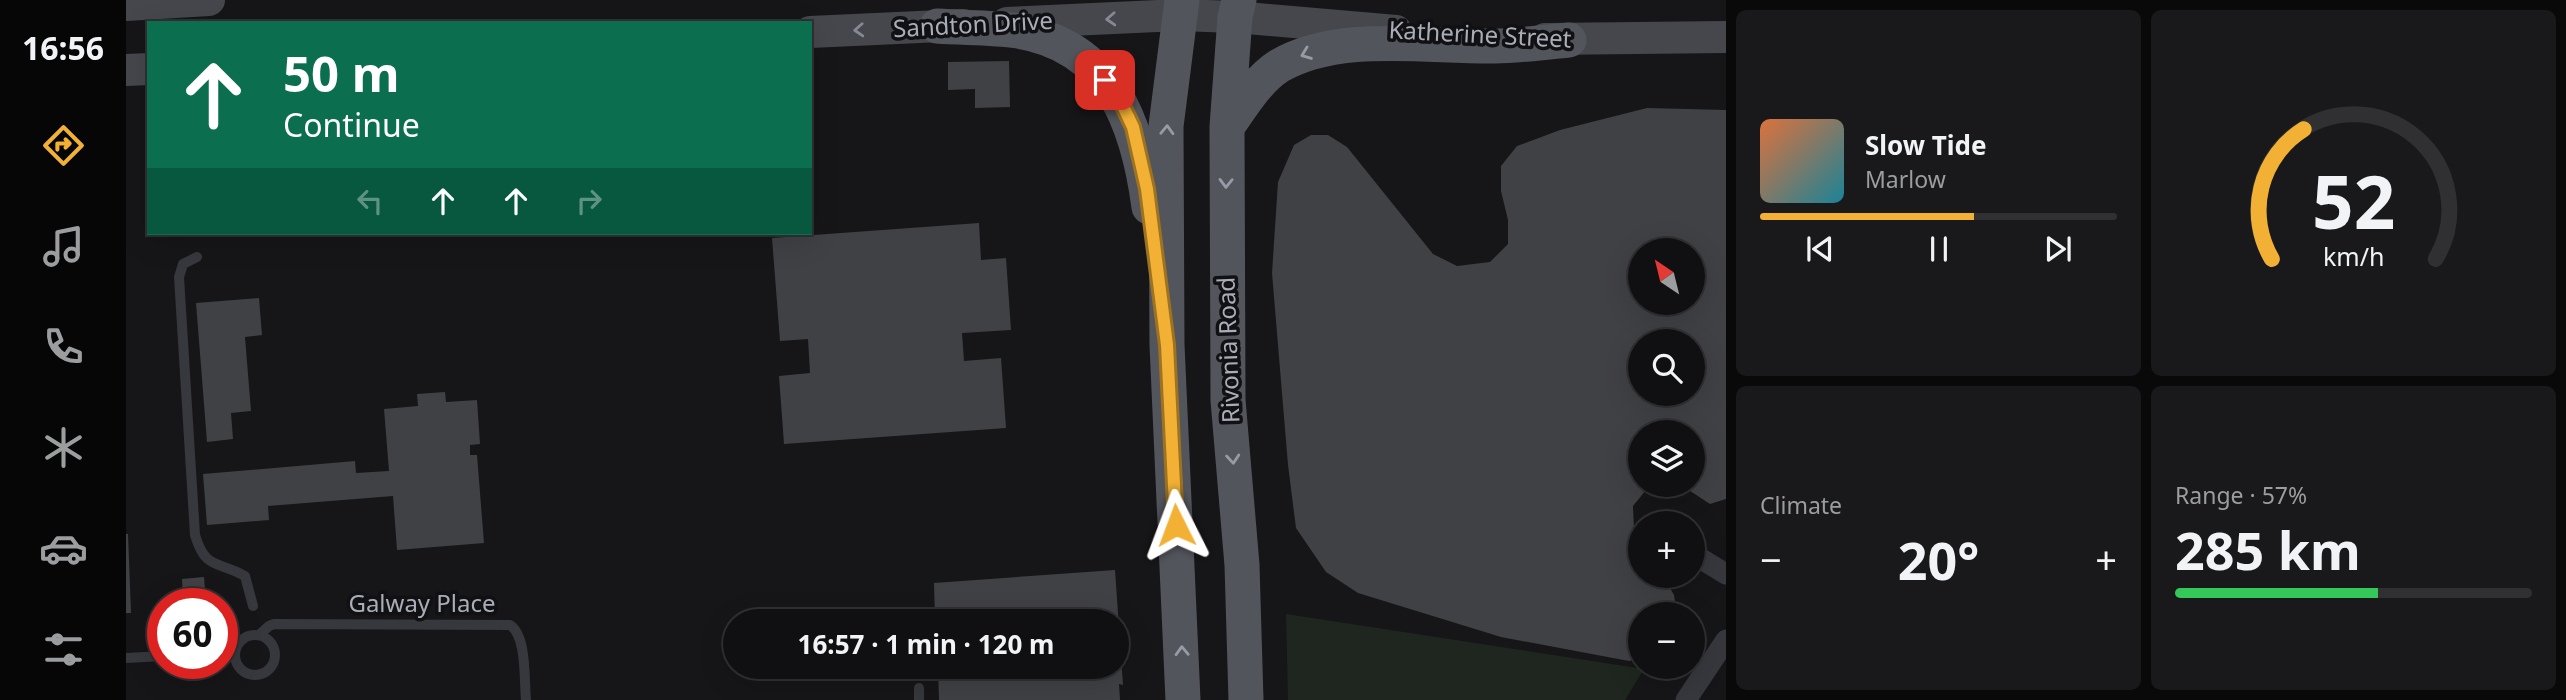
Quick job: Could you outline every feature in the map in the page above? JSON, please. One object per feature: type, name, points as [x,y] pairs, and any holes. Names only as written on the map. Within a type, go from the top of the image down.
[{"type":"main road","points":[[139,3],[209,0]]},
{"type":"main road","points":[[1180,8],[1166,126],[1167,345],[1183,700]]},
{"type":"main road","name":"Sandton Drive","points":[[812,32],[937,26],[1180,8],[1237,9]]},
{"type":"main road","name":"Katherine Street","points":[[1237,9],[1437,35],[1713,43]]},
{"type":"main road","name":"Rivonia Road","points":[[1237,9],[1227,127],[1228,400],[1242,565],[1245,700]]},
{"type":"main road","points":[[937,26],[1018,31],[1056,41],[1083,58],[1105,80],[1122,104],[1133,127],[1141,159],[1167,345]]},
{"type":"main road","points":[[1227,127],[1257,85],[1277,68],[1304,54],[1325,48],[1358,45],[1497,46],[1569,40]]},
{"type":"main road","points":[[126,70],[147,69]]},
{"type":"street","points":[[1705,561],[1726,574]]},
{"type":"street","points":[[1686,700],[1725,641]]},
{"type":"lane","points":[[197,257],[183,264],[179,277],[195,535],[203,557],[245,576],[253,606]]},
{"type":"lane","name":"Galway Place","points":[[259,635],[269,625],[274,624],[510,625],[516,629],[521,639],[526,700]]},
{"type":"lane","points":[[238,646],[246,636],[259,635],[271,642],[275,654],[267,671],[254,675],[242,670],[238,664]]},
{"type":"lane","points":[[126,659],[147,657]]},
{"type":"shaded area","points":[[1286,614],[1628,667],[1628,679],[1638,679],[1625,700],[1288,700]]},
{"type":"building","points":[[1009,61],[1010,107],[975,108],[975,89],[948,90],[948,62]]},
{"type":"building","points":[[1647,108],[1726,110],[1726,499],[1710,504],[1699,497],[1705,497],[1705,420],[1628,420],[1628,497],[1640,497],[1633,506],[1633,511],[1628,511],[1628,588],[1670,588],[1675,602],[1628,602],[1628,661],[1501,637],[1358,593],[1326,572],[1296,528],[1272,273],[1278,182],[1294,145],[1311,135],[1328,135],[1347,147],[1433,254],[1457,266],[1490,262],[1508,244],[1508,220],[1501,191],[1501,166],[1517,146],[1560,130]]},
{"type":"building","points":[[979,223],[981,260],[1006,258],[1011,330],[962,333],[964,361],[1001,358],[1006,428],[784,444],[779,376],[810,373],[808,339],[780,341],[772,238]]},
{"type":"building","points":[[259,298],[262,335],[245,337],[251,411],[231,413],[233,439],[207,442],[196,303]]},
{"type":"building","points":[[445,392],[446,402],[477,400],[480,444],[470,445],[470,455],[477,455],[484,543],[397,550],[393,496],[268,506],[269,520],[207,525],[203,474],[355,461],[356,473],[389,471],[384,409],[418,406],[417,394]]},
{"type":"building","points":[[128,534],[131,613],[126,613]]},
{"type":"building","points":[[1115,570],[1118,609],[935,609],[934,583]]},
{"type":"building","points":[[204,577],[205,588],[182,588],[182,579]]},
{"type":"building","points":[[938,679],[1123,679],[1123,685],[1119,684],[1120,700],[939,700]]},
{"type":"route","points":[[1105,80],[1122,104],[1133,127],[1147,189],[1167,345],[1176,525]]}]
